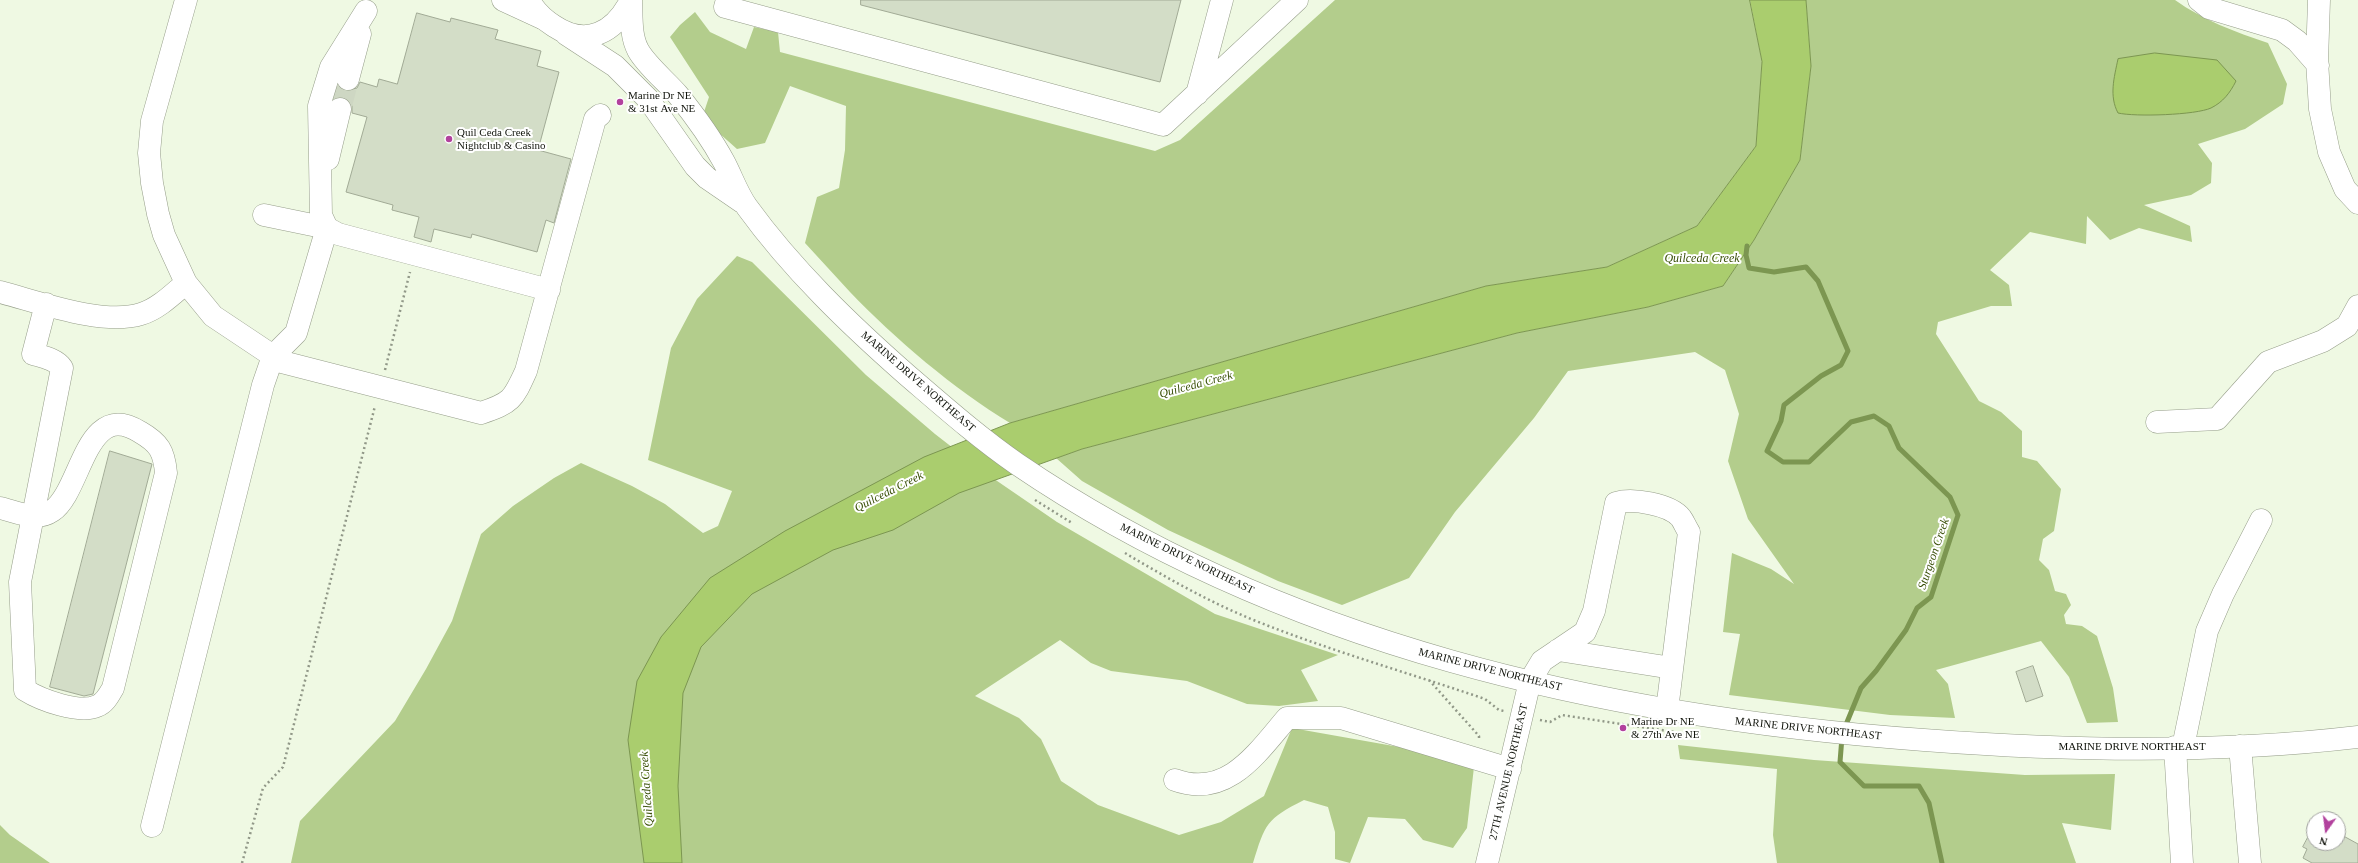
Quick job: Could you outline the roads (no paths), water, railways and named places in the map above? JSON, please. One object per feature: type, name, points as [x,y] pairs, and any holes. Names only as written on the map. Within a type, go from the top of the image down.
[{"type":"main road","points":[[186,0],[152,121],[149,153],[152,183],[158,214],[164,235],[186,283],[213,316],[282,362],[481,413],[503,406],[515,395],[526,371],[596,119],[600,115]]},
{"type":"main road","points":[[503,0],[542,18]]},
{"type":"main road","points":[[529,0],[542,18]]},
{"type":"main road","points":[[566,34],[578,37],[590,36],[605,31],[623,16],[631,0]]},
{"type":"main road","name":"MARINE DRIVE NORTHEAST","points":[[631,0],[632,29],[638,50],[681,98],[704,130],[724,163],[743,203]]},
{"type":"main road","points":[[727,0],[725,7],[1163,125],[1298,0]]},
{"type":"main road","points":[[1197,94],[1222,0]]},
{"type":"main road","points":[[2199,0],[2209,8],[2282,30],[2297,41],[2318,65]]},
{"type":"main road","points":[[2319,0],[2318,65],[2320,109],[2329,152],[2345,189],[2358,203]]},
{"type":"main road","points":[[348,79],[368,5]]},
{"type":"main road","points":[[152,826],[257,408],[272,356],[296,333],[327,228],[321,215],[319,106],[331,67],[368,5]]},
{"type":"main road","name":"MARINE DRIVE NORTHEAST","points":[[542,18],[596,52],[620,71],[648,99],[695,166],[707,178],[743,203],[820,293],[869,342],[939,402],[1012,461],[1085,507],[1176,556],[1249,590],[1359,632],[1444,660],[1530,681],[1667,710],[1754,724],[1870,736],[1965,743],[2112,748],[2240,746],[2358,737]]},
{"type":"main road","points":[[321,183],[340,110]]},
{"type":"main road","points":[[264,215],[327,228],[338,234],[549,290]]},
{"type":"main road","points":[[0,292],[89,315],[119,319],[142,314],[161,303],[186,283]]},
{"type":"main road","points":[[0,508],[32,516],[42,516],[53,511],[65,496],[95,436],[108,426],[131,426],[153,439],[164,455],[166,472],[113,688],[107,699],[98,706],[85,709],[41,700],[25,690],[20,582],[32,516],[62,368],[59,364],[52,360],[33,354],[46,304]]},
{"type":"main road","points":[[2157,422],[2217,419],[2268,362],[2323,341],[2346,326],[2358,306]]},
{"type":"main road","name":"27TH AVENUE NORTHEAST","points":[[1488,863],[1530,681],[1542,661],[1585,632],[1594,611],[1616,503],[1626,500],[1659,506],[1680,517],[1689,532],[1672,668]]},
{"type":"main road","points":[[2182,863],[2179,747],[2208,631],[2223,594],[2261,520]]},
{"type":"main road","points":[[1558,650],[1672,668],[1667,710]]},
{"type":"main road","points":[[1175,780],[1185,784],[1217,783],[1244,767],[1287,718],[1341,718],[1510,769]]},
{"type":"main road","points":[[2240,746],[2250,863]]},
{"type":"water","name":"Quilceda Creek","points":[[1750,0],[1806,0],[1811,66],[1800,160],[1754,240],[1723,286],[1648,307],[1517,333],[1082,449],[959,493],[893,530],[833,550],[752,594],[701,647],[683,693],[678,786],[682,863],[644,863],[628,740],[637,681],[661,637],[710,578],[785,531],[924,457],[1010,423],[1486,286],[1607,267],[1697,226],[1756,146],[1762,62]]},
{"type":"water","points":[[2155,53],[2217,60],[2236,81],[2223,100],[2211,108],[2193,112],[2165,115],[2118,113],[2115,107],[2113,87],[2118,59]]},
{"type":"waterway","name":"Sturgeon Creek","points":[[1747,246],[1746,255],[1749,268],[1774,272],[1806,267],[1818,281],[1848,351],[1841,365],[1821,376],[1784,405],[1781,421],[1767,451],[1783,462],[1809,462],[1851,422],[1874,416],[1889,426],[1899,448],[1950,497],[1958,515],[1931,597],[1917,608],[1906,630],[1876,671],[1861,688],[1845,727]]},
{"type":"waterway","name":"Sturgeon Creek","points":[[1842,737],[1840,762],[1864,786],[1919,786],[1929,803],[1942,863]]},
{"type":"tunnel","points":[[340,109],[348,79]]},
{"type":"place","name":"Marine Dr NE & 31st Ave NE","points":[[620,102]]},
{"type":"place","name":"Quil Ceda Creek Nightclub & Casino","points":[[449,139]]},
{"type":"place","name":"Marine Dr NE & 27th Ave NE","points":[[1623,728]]}]
